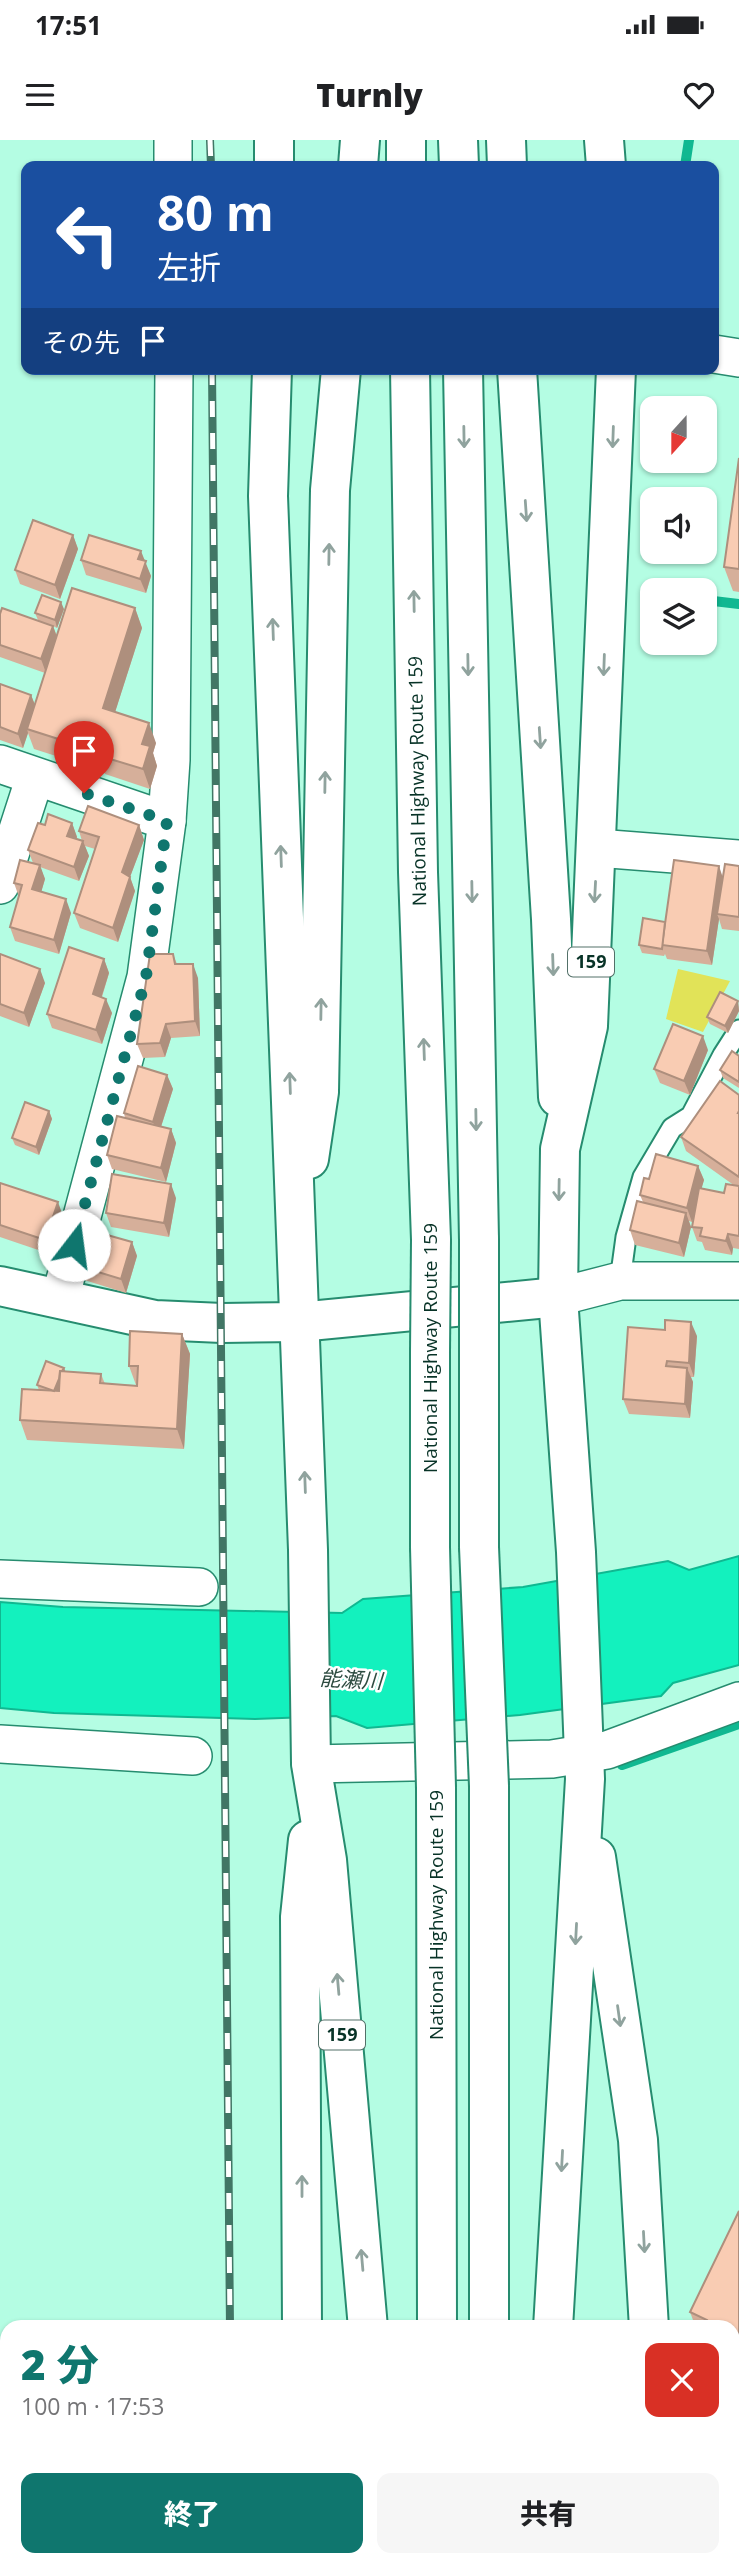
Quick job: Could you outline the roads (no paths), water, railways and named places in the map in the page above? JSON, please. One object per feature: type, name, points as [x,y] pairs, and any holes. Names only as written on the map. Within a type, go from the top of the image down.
[{"type":"main road","points":[[274,140],[274,161]]},
{"type":"main road","points":[[358,161],[360,140]]},
{"type":"main road","points":[[406,140],[407,161]]},
{"type":"main road","points":[[458,140],[459,161]]},
{"type":"main road","points":[[506,140],[507,161]]},
{"type":"main road","points":[[604,140],[606,161]]},
{"type":"main road","name":"159","points":[[272,375],[268,496],[308,1550],[311,1765],[300,1917],[302,2320]]},
{"type":"main road","name":"159","points":[[296,1247],[319,1092],[330,490],[340,375]]},
{"type":"main road","name":"National Highway Route 159","points":[[410,375],[418,872],[431,1240],[430,1547],[436,1788],[437,2320]]},
{"type":"main road","points":[[463,375],[479,1240],[479,1546],[489,1786],[489,2320]]},
{"type":"main road","name":"159","points":[[517,375],[551,919],[560,1149],[558,1297],[576,1552],[584,1759],[553,2320]]},
{"type":"main road","name":"159","points":[[560,1149],[588,1026],[616,375]]},
{"type":"main road","points":[[0,1286],[155,1320],[222,1323],[299,1322],[558,1297]]},
{"type":"main road","name":"159","points":[[584,1759],[638,2140],[649,2320]]},
{"type":"main road","name":"159","points":[[311,1765],[327,1860],[367,2320]]},
{"type":"street","points":[[173,140],[173,161]]},
{"type":"street","points":[[719,355],[739,358]]},
{"type":"street","points":[[60,1299],[146,977],[167,821],[171,760],[174,375]]},
{"type":"street","points":[[0,764],[167,821]]},
{"type":"street","points":[[0,886],[35,777]]},
{"type":"street","points":[[597,848],[739,859]]},
{"type":"street","points":[[558,1297],[620,1281],[739,1281]]},
{"type":"street","points":[[0,1579],[199,1587]]},
{"type":"street","points":[[311,1765],[584,1759],[739,1701]]},
{"type":"street","points":[[0,1744],[193,1756]]},
{"type":"lane","points":[[620,1281],[626,1237],[643,1177],[672,1128],[691,1116],[739,1030]]},
{"type":"water","name":"能瀬川","points":[[739,1556],[739,1665],[673,1683],[661,1696],[520,1715],[367,1728],[336,1716],[255,1719],[54,1713],[0,1708],[0,1602],[63,1607],[342,1613],[363,1599],[523,1587],[668,1561],[689,1570]]},
{"type":"waterway","points":[[686,161],[689,140]]},
{"type":"waterway","points":[[717,601],[739,604]]},
{"type":"waterway","points":[[622,1765],[739,1724]]},
{"type":"railway","points":[[210,140],[211,161]]},
{"type":"railway","points":[[212,375],[230,2320]]}]
